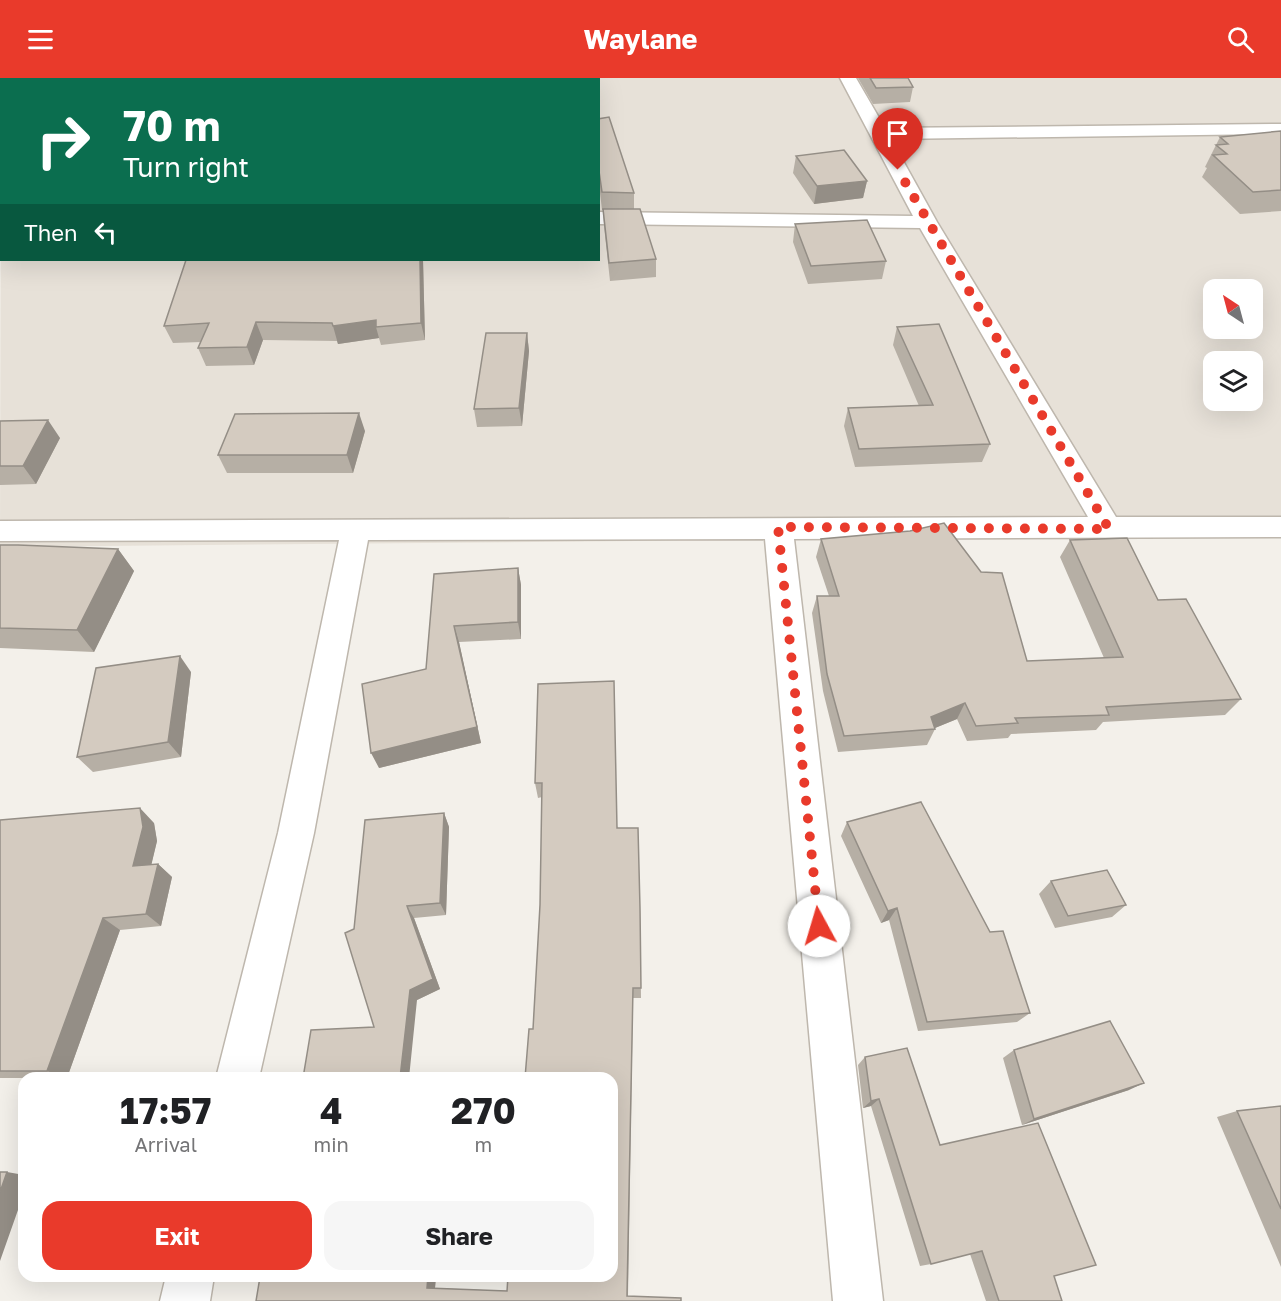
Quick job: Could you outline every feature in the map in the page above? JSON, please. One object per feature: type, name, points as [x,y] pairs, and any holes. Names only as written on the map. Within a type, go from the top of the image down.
[{"type":"street","points":[[848,78],[927,222],[1109,529]]},
{"type":"street","points":[[878,134],[1281,129]]},
{"type":"street","points":[[600,218],[927,222]]},
{"type":"street","points":[[778,527],[858,1301]]},
{"type":"street","points":[[0,531],[1281,527]]},
{"type":"street","points":[[239,1072],[296,833],[356,529]]},
{"type":"street","points":[[185,1301],[189,1282]]},
{"type":"shaded area","points":[[600,78],[1281,78],[1281,535],[0,547],[1,261],[600,261]]},
{"type":"building","points":[[870,78],[908,78],[913,87],[876,88]]},
{"type":"building","points":[[609,117],[634,193],[602,192],[600,119]]},
{"type":"building","points":[[1281,131],[1281,190],[1253,192],[1213,155],[1227,154],[1216,145],[1228,144],[1220,137]]},
{"type":"building","points":[[844,150],[867,181],[817,186],[796,156]]},
{"type":"building","points":[[603,209],[640,209],[656,259],[609,263]]},
{"type":"building","points":[[867,220],[886,261],[811,266],[795,224]]},
{"type":"building","points":[[186,261],[420,261],[421,323],[376,327],[376,320],[333,326],[332,323],[256,322],[247,347],[198,348],[209,323],[164,326]]},
{"type":"building","points":[[939,324],[990,444],[859,449],[848,408],[933,405],[897,327]]},
{"type":"building","points":[[486,333],[527,333],[519,408],[474,409]]},
{"type":"building","points":[[359,413],[347,455],[218,455],[235,414]]},
{"type":"building","points":[[48,420],[23,466],[0,466],[0,421]]},
{"type":"building","points":[[944,523],[981,572],[1002,573],[1027,661],[1123,657],[1070,540],[1127,538],[1158,600],[1186,599],[1241,699],[1106,707],[1109,715],[1015,718],[1018,723],[976,726],[965,703],[931,717],[935,729],[844,736],[827,674],[817,596],[839,596],[821,539],[910,531]]},
{"type":"building","points":[[0,545],[118,549],[77,630],[0,628]]},
{"type":"building","points":[[518,568],[518,622],[454,626],[477,727],[371,753],[362,684],[426,669],[434,574]]},
{"type":"building","points":[[180,656],[168,742],[77,757],[96,668]]},
{"type":"building","points":[[614,681],[617,828],[638,828],[640,908],[641,988],[633,988],[627,1296],[681,1298],[681,1301],[256,1301],[259,1282],[428,1282],[427,1288],[507,1291],[508,1282],[618,1282],[618,1072],[525,1072],[529,1029],[533,1029],[540,905],[542,783],[535,783],[538,684]]},
{"type":"building","points":[[921,802],[990,932],[1003,931],[1030,1013],[927,1022],[897,908],[888,911],[847,822]]},
{"type":"building","points":[[140,808],[143,827],[133,866],[158,864],[146,914],[103,918],[47,1071],[0,1071],[0,820]]},
{"type":"building","points":[[444,813],[440,903],[407,906],[433,979],[410,990],[401,1072],[304,1072],[311,1030],[374,1027],[345,933],[354,929],[365,820]]},
{"type":"building","points":[[1107,870],[1126,905],[1068,916],[1051,881]]},
{"type":"building","points":[[1110,1021],[1144,1083],[1034,1119],[1014,1050]]},
{"type":"building","points":[[907,1048],[940,1145],[1038,1123],[1096,1265],[1054,1276],[1062,1301],[999,1301],[982,1251],[931,1264],[879,1099],[871,1101],[865,1057]]},
{"type":"building","points":[[1281,1106],[1281,1209],[1237,1111]]},
{"type":"building","points":[[0,1172],[7,1172],[0,1192]]},
{"type":"route","points":[[819,926],[778,527],[1109,529],[898,170]]}]
